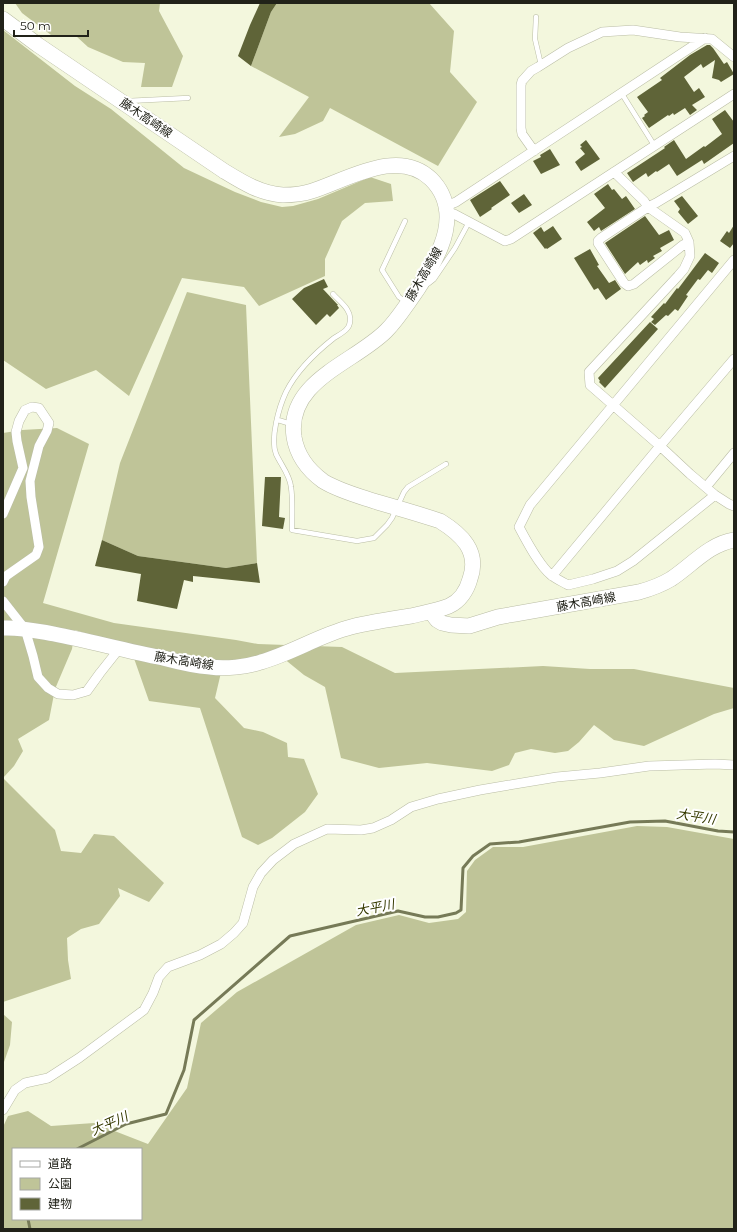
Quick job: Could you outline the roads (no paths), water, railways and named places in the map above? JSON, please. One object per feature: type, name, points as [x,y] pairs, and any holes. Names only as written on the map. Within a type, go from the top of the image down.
[{"type":"main road","name":"藤木高崎線","points":[[3,19],[38,45],[224,171],[263,192],[282,195],[301,194],[384,166],[413,168],[431,179],[440,191],[447,210],[445,237],[438,254],[421,284],[397,319],[378,339],[315,382],[304,395],[295,413],[293,425],[294,441],[303,461],[324,481],[347,493],[440,521],[456,531],[462,536],[469,548],[472,566],[471,577],[467,587],[462,596],[450,606],[431,612],[367,623],[333,633],[261,662],[245,665],[211,667],[180,662],[25,629],[3,628]]},
{"type":"main road","name":"藤木高崎線","points":[[431,612],[437,620],[442,623],[469,626],[498,617],[639,592],[657,586],[671,578],[714,547],[724,542],[734,540]]},
{"type":"street","points":[[534,151],[522,134],[522,81],[531,72],[573,45],[602,32],[633,30],[680,37],[712,39],[734,57]]},
{"type":"street","points":[[705,38],[456,202],[447,210],[505,241],[511,239],[734,94]]},
{"type":"street","points":[[689,242],[683,245],[634,284],[628,286],[598,241],[648,207],[734,156]]},
{"type":"street","points":[[614,172],[644,201],[648,207],[685,233],[689,242],[690,256],[684,269],[678,276],[590,372],[590,385],[690,474],[715,495],[728,504],[734,506]]},
{"type":"street","points":[[715,495],[633,561],[617,571],[568,585],[552,576],[546,570],[526,541],[519,527],[530,505],[734,260]]},
{"type":"street","points":[[552,576],[734,359]]},
{"type":"street","points":[[3,514],[23,468],[16,432],[19,421],[25,410],[32,407],[39,408],[49,423],[47,431],[39,446],[30,481],[39,547],[36,555],[6,576],[3,582]]},
{"type":"street","points":[[706,487],[734,453]]},
{"type":"street","points":[[3,601],[25,629],[38,677],[48,688],[58,694],[73,695],[87,691],[119,649]]},
{"type":"street","points":[[3,1109],[15,1090],[25,1083],[48,1078],[79,1058],[144,1010],[159,977],[168,967],[200,955],[221,944],[234,933],[243,923],[253,887],[261,872],[273,860],[294,844],[327,829],[361,830],[373,828],[391,820],[411,807],[438,799],[557,776],[600,773],[649,766],[715,764],[734,765]]},
{"type":"lane","points":[[536,17],[535,39],[541,65]]},
{"type":"lane","points":[[622,94],[654,145]]},
{"type":"lane","points":[[124,103],[128,100],[188,98]]},
{"type":"lane","points":[[405,221],[382,270],[400,297],[408,303]]},
{"type":"lane","points":[[421,284],[428,283],[434,279],[455,248],[469,222]]},
{"type":"lane","points":[[333,294],[348,310],[350,321],[348,327],[315,354],[300,370],[290,385],[284,398],[274,440],[276,454],[283,465],[291,486],[292,530],[361,541],[374,538],[392,518],[396,507],[408,486],[446,464]]},
{"type":"lane","points":[[278,420],[293,425]]},
{"type":"waterway","name":"大平川","points":[[79,1148],[126,1124],[166,1114],[184,1070],[194,1020],[290,936],[398,911],[425,917],[438,917],[456,913],[461,910],[463,868],[473,856],[490,844],[519,842],[630,822],[665,821],[718,831],[734,832]]},
{"type":"waterway","name":"大平川","points":[[28,1220],[30,1229]]}]
